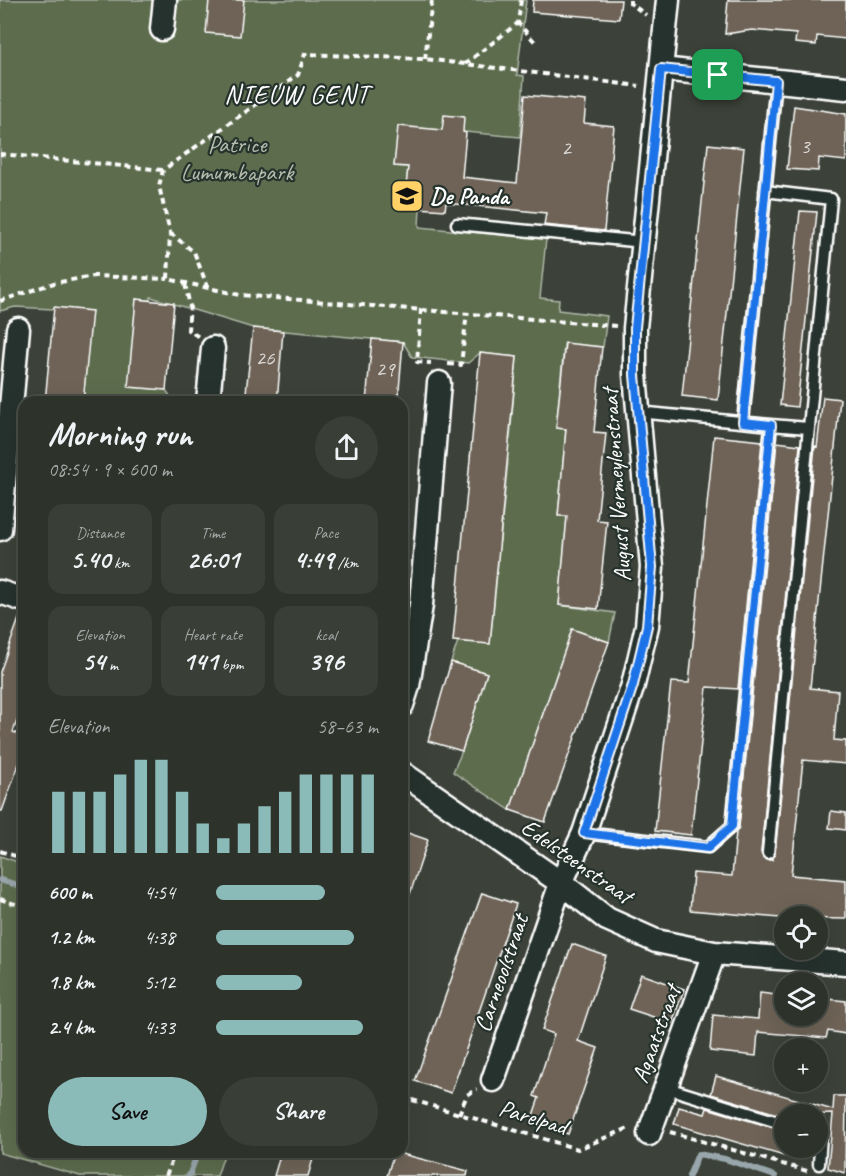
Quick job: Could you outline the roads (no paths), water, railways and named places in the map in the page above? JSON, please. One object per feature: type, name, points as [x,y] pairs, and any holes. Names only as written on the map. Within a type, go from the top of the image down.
[{"type":"street","points":[[162,29],[165,0]]},
{"type":"street","name":"August Vermeylenstraat","points":[[561,883],[584,833],[633,685],[647,626],[652,567],[638,412],[635,328],[668,0]]},
{"type":"street","points":[[660,79],[776,81],[846,88]]},
{"type":"street","points":[[0,529],[18,329]]},
{"type":"street","points":[[209,396],[213,348]]},
{"type":"street","points":[[408,686],[421,605],[439,383]]},
{"type":"street","points":[[0,592],[18,598]]},
{"type":"street","name":"Edelsteenstraat","points":[[408,777],[561,883],[608,919],[656,941],[714,953],[846,963]]},
{"type":"street","name":"Carneoolstraat","points":[[493,1080],[561,883]]},
{"type":"street","name":"Agaatstraat","points":[[651,1129],[664,1087],[714,953]]},
{"type":"lane","points":[[743,422],[776,81]]},
{"type":"lane","points":[[765,191],[831,199],[768,852]]},
{"type":"lane","points":[[458,224],[644,242]]},
{"type":"lane","points":[[638,412],[808,428]]},
{"type":"lane","points":[[584,833],[708,848],[732,826],[771,425]]},
{"type":"lane","points":[[664,1087],[774,1121]]},
{"type":"lane","points":[[819,1169],[820,1158]]},
{"type":"waterway","points":[[0,880],[18,885]]},
{"type":"waterway","points":[[689,1176],[698,1154],[725,1159],[775,1176]]},
{"type":"waterway","points":[[189,1176],[196,1158]]},
{"type":"place","name":"De Panda","points":[[407,196]]},
{"type":"district","name":"NIEUW GENT","points":[[297,94]]},
{"type":"park label","name":"Patrice Lumumbapark","points":[[237,158]]}]
